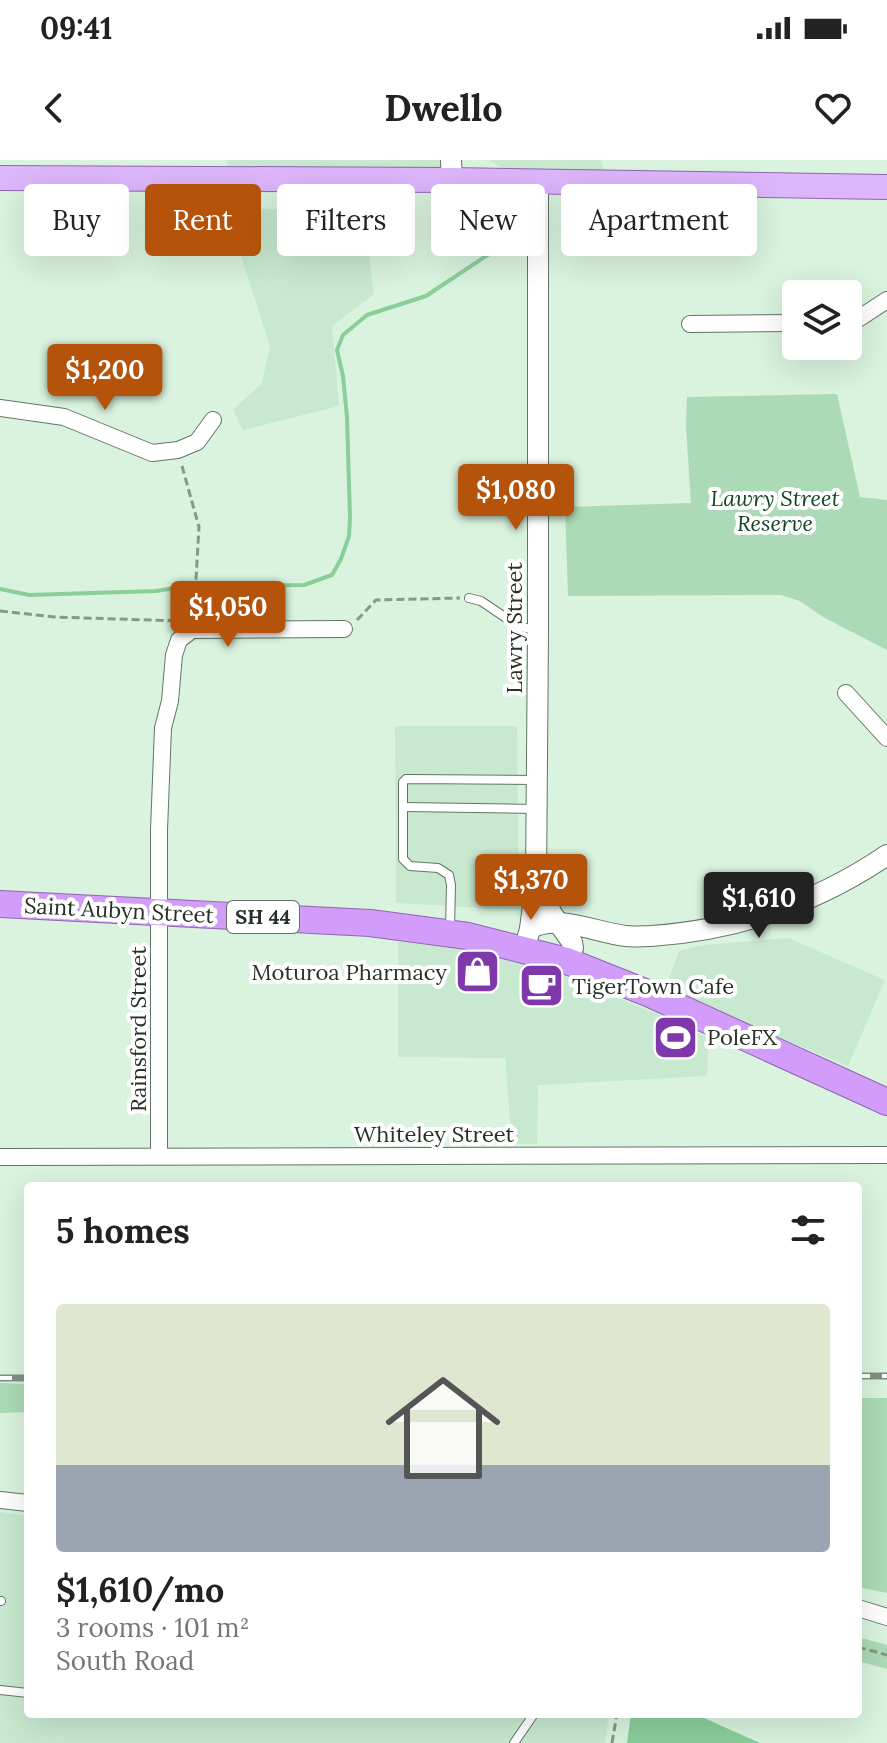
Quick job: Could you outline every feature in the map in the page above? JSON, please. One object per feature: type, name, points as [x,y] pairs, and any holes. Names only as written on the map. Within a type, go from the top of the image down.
[{"type":"highway","name":"Saint Aubyn Street","points":[[0,904],[370,923],[450,934],[527,939]]},
{"type":"highway","name":"SH 44","points":[[527,939],[570,955],[887,1102]]},
{"type":"main road","points":[[0,178],[451,170],[538,183],[887,187]]},
{"type":"street","name":"Lawry Street","points":[[527,939],[536,882],[538,780],[538,183]]},
{"type":"street","points":[[862,316],[887,300]]},
{"type":"street","points":[[690,324],[782,323]]},
{"type":"street","points":[[0,408],[64,417],[152,453],[178,450],[197,442],[213,420]]},
{"type":"street","name":"Rainsford Street","points":[[159,1156],[159,830],[163,728],[179,640],[192,630],[205,629],[344,629]]},
{"type":"street","points":[[846,693],[887,738]]},
{"type":"street","points":[[527,939],[538,924],[557,922],[627,936],[726,925],[768,915],[846,881],[887,855]]},
{"type":"street","name":"Lawry Street","points":[[536,882],[557,922],[570,938],[570,955]]},
{"type":"street","points":[[570,955],[584,940],[609,933]]},
{"type":"street","points":[[868,1155],[887,1143]]},
{"type":"street","name":"Whiteley Street","points":[[0,1157],[887,1155]]},
{"type":"street","points":[[0,1500],[24,1503]]},
{"type":"street","points":[[862,1609],[887,1617]]},
{"type":"lane","points":[[469,598],[481,601],[518,626],[538,632]]},
{"type":"lane","points":[[450,934],[451,878],[442,869],[413,867],[404,861],[402,784],[406,779],[538,780]]},
{"type":"lane","points":[[403,807],[537,809]]},
{"type":"lane","points":[[0,1690],[24,1693]]},
{"type":"lane","points":[[514,1743],[531,1718]]},
{"type":"path","points":[[0,611],[55,617],[191,621],[199,527],[178,450]]},
{"type":"path","points":[[344,629],[376,600],[469,598]]},
{"type":"path","points":[[862,1648],[887,1655]]},
{"type":"path","points":[[612,1743],[616,1718]]},
{"type":"shaded area","points":[[227,160],[450,160],[450,168],[227,173]]},
{"type":"shaded area","points":[[489,160],[600,160],[608,179],[514,175]]},
{"type":"shaded area","points":[[261,209],[277,209],[277,256],[369,256],[374,294],[332,326],[339,406],[243,430],[233,410],[262,383],[270,346],[241,256],[261,256]]},
{"type":"shaded area","points":[[395,726],[517,726],[519,910],[396,903]]},
{"type":"shaded area","points":[[788,938],[885,980],[848,1066],[665,990],[679,951],[698,946]]},
{"type":"shaded area","points":[[398,942],[469,947],[542,967],[664,1017],[708,1038],[707,1076],[538,1085],[537,1144],[505,1144],[511,1132],[505,1058],[398,1057]]},
{"type":"shaded area","points":[[0,1512],[24,1515],[24,1718],[608,1718],[605,1743],[0,1743]]},
{"type":"shaded area","points":[[630,1718],[704,1718],[760,1743],[627,1743]]},
{"type":"green space","name":"Lawry Street Reserve","points":[[837,394],[860,497],[887,500],[887,650],[823,617],[800,601],[781,595],[568,596],[565,507],[691,503],[687,397]]},
{"type":"green space","points":[[0,1383],[24,1384],[24,1412],[0,1413]]},
{"type":"green space","points":[[862,1398],[887,1398],[887,1593],[862,1588]]},
{"type":"green space","points":[[862,1638],[887,1645],[887,1669],[862,1662]]},
{"type":"waterway","points":[[0,589],[29,595],[156,591],[188,586],[304,585],[332,575],[349,536],[350,518],[347,417],[337,350],[343,335],[367,315],[426,296],[486,256]]},
{"type":"railway","points":[[862,1376],[887,1376]]},
{"type":"railway","points":[[0,1378],[24,1378]]},
{"type":"place","name":"Moturoa Pharmacy","points":[[478,972]]},
{"type":"place","name":"TigerTown Cafe","points":[[541,986]]},
{"type":"place","name":"PoleFX","points":[[676,1037]]}]
